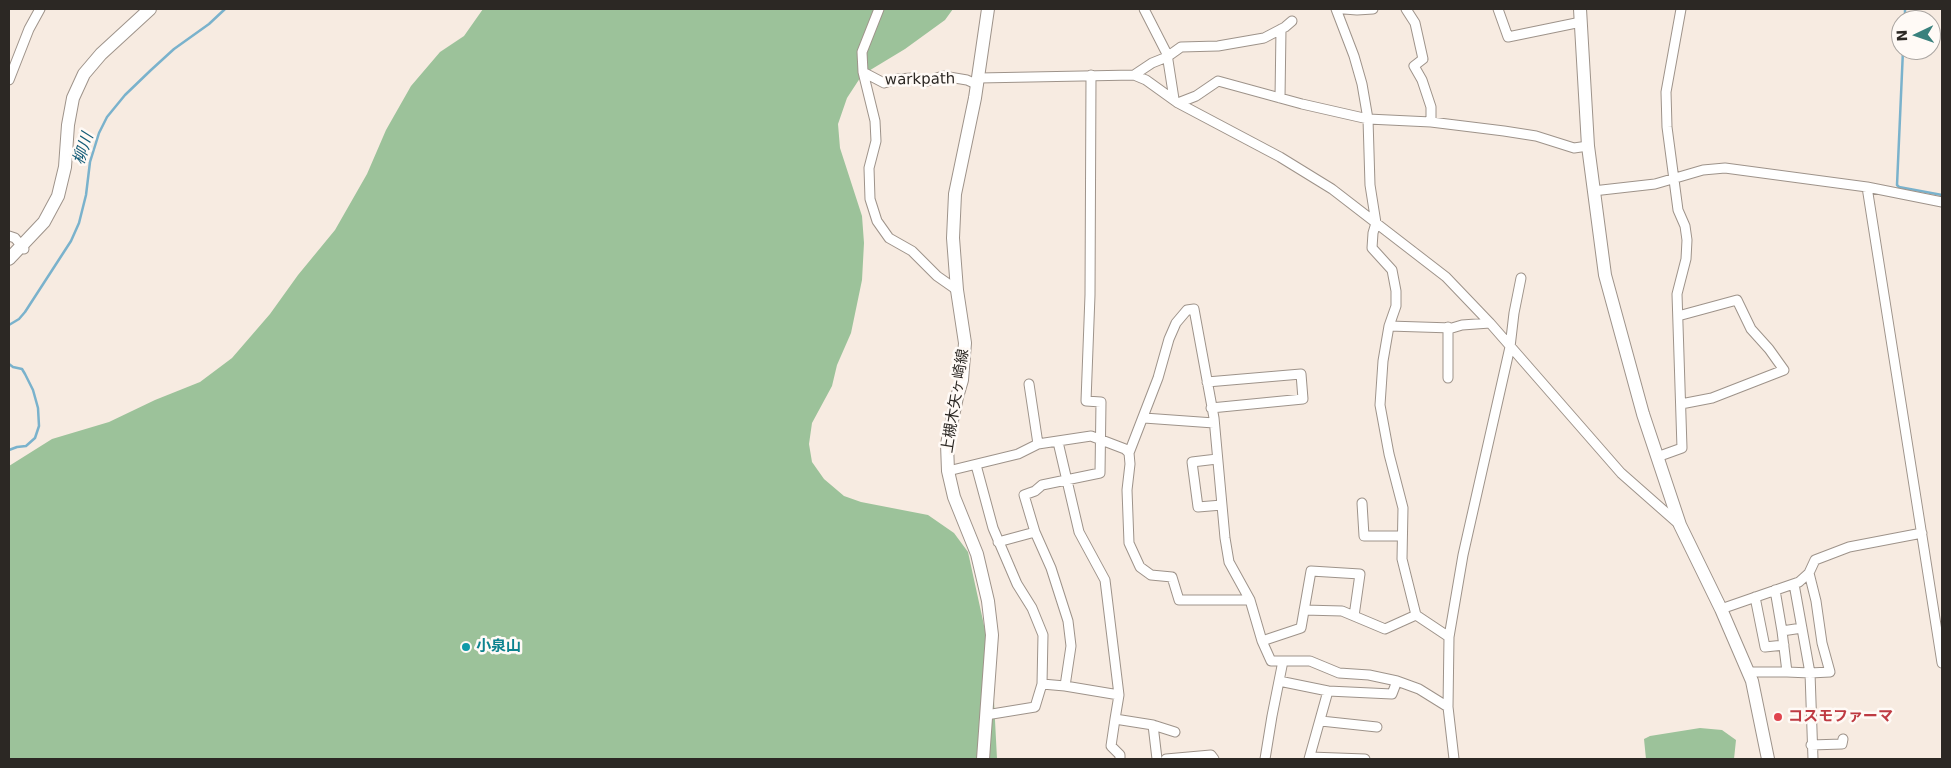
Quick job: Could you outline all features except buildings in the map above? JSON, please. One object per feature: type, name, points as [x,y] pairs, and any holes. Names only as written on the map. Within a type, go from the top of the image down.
[{"type":"street","points":[[9,80],[29,29],[40,9]]},
{"type":"street","points":[[9,259],[44,222],[58,196],[65,167],[68,126],[73,98],[84,74],[101,54],[150,9]]},
{"type":"street","points":[[879,9],[862,52],[863,72],[875,121],[876,141],[869,168],[870,199],[877,221],[889,238],[912,252],[937,276],[957,290]]},
{"type":"street","name":"上槻木矢ヶ崎線","points":[[983,759],[992,635],[988,601],[977,554],[954,497],[948,471],[947,444],[962,380],[965,343],[957,290],[953,238],[955,194],[978,82],[988,9]]},
{"type":"street","points":[[1144,9],[1167,57],[1176,101]]},
{"type":"street","points":[[1336,9],[1354,56],[1362,84],[1368,119],[1370,185],[1376,223],[1372,248],[1392,270],[1396,291],[1396,306],[1389,326],[1383,360],[1380,405],[1389,454],[1403,508],[1402,559],[1416,615],[1449,637]]},
{"type":"street","points":[[1344,9],[1373,9]]},
{"type":"street","points":[[1406,9],[1415,23],[1423,59],[1414,66],[1422,80],[1431,107],[1431,122]]},
{"type":"street","points":[[1498,9],[1508,37],[1580,15],[1588,146],[1605,275],[1643,414],[1680,525],[1721,608],[1752,681],[1768,759]]},
{"type":"street","points":[[1657,457],[1682,448],[1677,294],[1686,259],[1687,240],[1686,226],[1678,210],[1675,178],[1670,154],[1666,92],[1681,9]]},
{"type":"street","points":[[1134,75],[1152,63],[1167,57],[1181,46],[1238,44],[1264,38],[1292,21]]},
{"type":"street","points":[[1280,98],[1281,29]]},
{"type":"street","name":"warkpath","points":[[863,72],[884,83],[897,79],[912,78],[927,82],[943,76],[978,82],[1091,75],[1134,75]]},
{"type":"street","points":[[1065,686],[1071,646],[1068,621],[1051,568],[1035,532],[1024,495],[1035,491],[1042,485],[1100,473],[1102,440],[1101,402],[1086,401],[1090,296],[1091,75]]},
{"type":"street","points":[[1134,75],[1146,80],[1176,101],[1280,157],[1332,189],[1446,277],[1490,323],[1620,473],[1680,525]]},
{"type":"street","points":[[1176,101],[1196,96],[1218,81],[1368,119],[1431,122],[1536,136],[1574,148],[1588,146]]},
{"type":"street","points":[[1593,191],[1655,184],[1703,170],[1725,168],[1867,187],[1942,202]]},
{"type":"street","points":[[1867,187],[1942,662]]},
{"type":"street","points":[[9,236],[15,238],[22,247]]},
{"type":"street","points":[[1454,759],[1448,707],[1449,637],[1463,554],[1510,347],[1521,278]]},
{"type":"street","points":[[1678,316],[1737,300],[1751,329],[1784,370],[1720,395],[1681,404]]},
{"type":"street","points":[[1250,600],[1179,600],[1172,577],[1151,575],[1140,567],[1129,543],[1127,490],[1130,464],[1129,454],[1144,418],[1169,339],[1176,323],[1187,310],[1194,309],[1212,408],[1229,562],[1250,600],[1262,641],[1271,661],[1310,661],[1340,672],[1369,675],[1397,681],[1419,689],[1448,707]]},
{"type":"street","points":[[1389,326],[1448,327],[1462,324],[1490,323]]},
{"type":"street","points":[[1448,327],[1448,378]]},
{"type":"street","points":[[1207,382],[1300,374],[1303,399],[1212,408]]},
{"type":"street","points":[[1028,384],[1038,444]]},
{"type":"street","points":[[1144,418],[1214,423]]},
{"type":"street","points":[[948,471],[1018,454],[1038,444],[1091,436],[1125,449],[1129,454]]},
{"type":"street","points":[[1058,442],[1079,532],[1106,580],[1119,695],[1110,746],[1120,755],[1120,759]]},
{"type":"street","points":[[1218,460],[1192,462],[1198,507],[1222,505]]},
{"type":"street","points":[[976,465],[998,542],[1016,584],[1032,608],[1043,635],[1042,684],[1035,707],[986,715]]},
{"type":"street","points":[[1362,503],[1364,536],[1402,536]]},
{"type":"street","points":[[998,542],[1035,532]]},
{"type":"street","points":[[1721,608],[1799,582],[1809,573],[1815,560],[1850,547],[1922,533]]},
{"type":"street","points":[[1262,641],[1301,628],[1311,571],[1360,574],[1354,616]]},
{"type":"street","points":[[1748,672],[1830,672],[1822,643],[1816,601],[1809,573]]},
{"type":"street","points":[[1794,584],[1810,673],[1811,745],[1813,759]]},
{"type":"street","points":[[1775,590],[1787,672]]},
{"type":"street","points":[[1755,597],[1765,647],[1784,645]]},
{"type":"street","points":[[1304,610],[1342,611],[1384,629],[1416,615]]},
{"type":"street","points":[[1782,631],[1802,628]]},
{"type":"street","points":[[1266,759],[1283,661]]},
{"type":"street","points":[[1279,681],[1328,691],[1392,694],[1397,681]]},
{"type":"street","points":[[1042,684],[1119,695]]},
{"type":"street","points":[[1328,691],[1309,758],[1365,759]]},
{"type":"street","points":[[1115,719],[1153,725],[1175,732]]},
{"type":"street","points":[[1320,721],[1377,727]]},
{"type":"street","points":[[1153,725],[1157,759]]},
{"type":"street","points":[[1811,745],[1842,744],[1843,739]]},
{"type":"street","points":[[1166,759],[1211,755],[1214,759]]},
{"type":"green space","points":[[483,9],[953,9],[945,20],[905,49],[862,75],[847,98],[838,124],[840,148],[862,216],[864,243],[862,280],[851,333],[837,365],[832,386],[812,423],[809,444],[812,462],[824,479],[844,496],[861,502],[928,515],[954,533],[968,552],[992,662],[997,759],[9,759],[9,466],[52,439],[109,422],[155,400],[200,382],[232,358],[270,314],[298,275],[335,230],[367,174],[386,130],[411,86],[440,52],[464,36]]},
{"type":"green space","points":[[1700,728],[1722,730],[1736,740],[1734,759],[1646,759],[1644,739],[1650,736]]},
{"type":"waterway","name":"柳川","points":[[9,325],[19,319],[25,312],[71,241],[79,223],[86,195],[90,162],[99,133],[107,117],[125,95],[151,70],[174,49],[209,24],[225,9]]},
{"type":"waterway","points":[[1903,60],[1897,185],[1899,187],[1942,195]]},
{"type":"waterway","name":"柳川","points":[[9,364],[22,369],[33,390],[38,408],[39,426],[35,438],[26,446],[9,450]]},
{"type":"place","name":"小泉山","points":[[466,647]]},
{"type":"place","name":"コスモファーマ","points":[[1778,717]]}]
